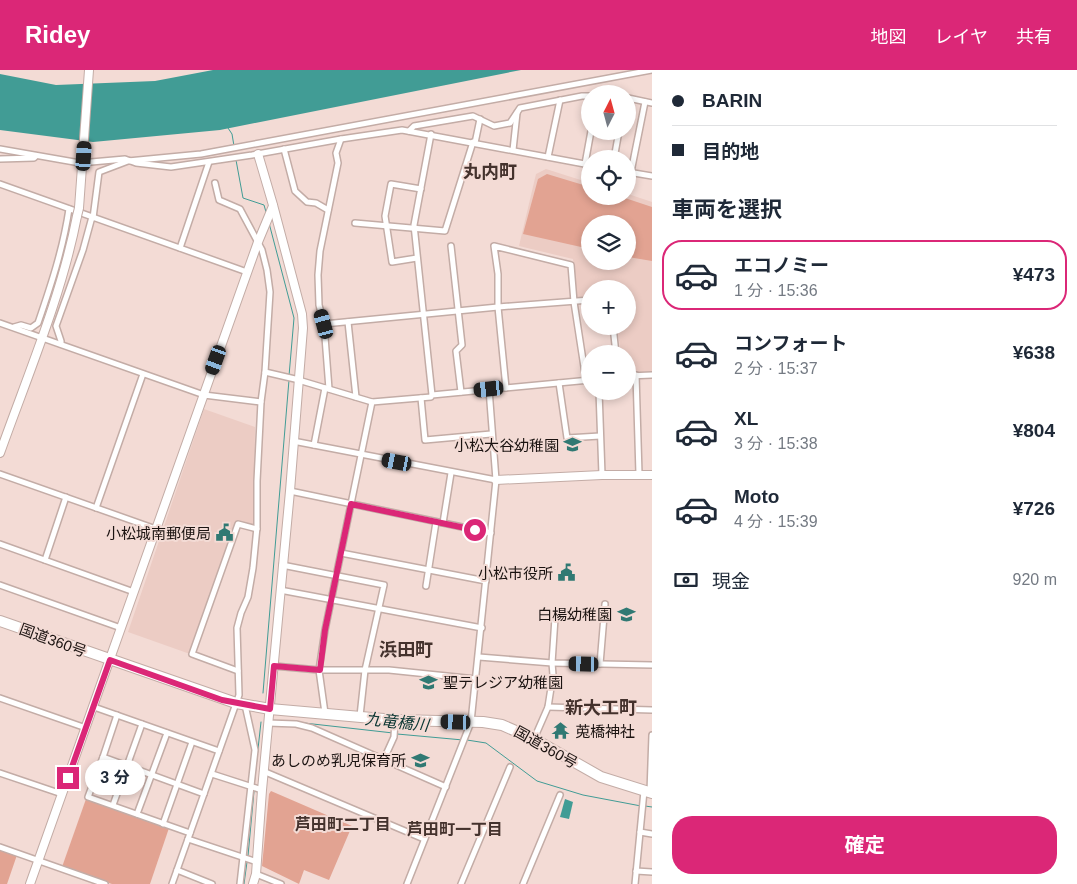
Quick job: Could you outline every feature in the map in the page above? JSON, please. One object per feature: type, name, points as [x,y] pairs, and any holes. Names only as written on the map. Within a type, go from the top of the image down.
[{"type":"highway","name":"国道360号","points":[[0,621],[241,704],[270,709],[360,716],[395,725],[471,722],[502,725],[534,739],[601,778],[647,794]]},
{"type":"street","points":[[0,453],[41,337],[72,241],[79,208],[89,70]]},
{"type":"street","points":[[60,344],[61,341],[56,326],[93,217],[99,172],[128,161],[200,154],[652,70]]},
{"type":"street","points":[[409,131],[414,126],[473,116],[494,126],[510,123],[520,108],[581,96]]},
{"type":"street","points":[[548,156],[560,100]]},
{"type":"street","points":[[636,100],[652,103]]},
{"type":"street","points":[[634,150],[645,102]]},
{"type":"street","points":[[513,150],[517,112]]},
{"type":"street","points":[[355,223],[445,231],[480,119]]},
{"type":"street","points":[[0,149],[83,160],[124,160],[171,167],[402,130],[581,163]]},
{"type":"street","points":[[431,134],[414,228],[432,395]]},
{"type":"street","points":[[314,445],[327,388],[324,324],[319,305],[318,275],[320,251],[338,163],[336,153],[341,139]]},
{"type":"street","points":[[284,149],[295,191],[307,202],[316,203],[328,210]]},
{"type":"street","points":[[253,884],[256,874],[263,771],[290,491],[302,314],[258,154]]},
{"type":"street","points":[[0,159],[34,158],[37,155]]},
{"type":"street","points":[[180,248],[209,162]]},
{"type":"street","points":[[636,173],[652,176]]},
{"type":"street","points":[[215,183],[219,200],[240,209],[259,239],[267,270],[270,292],[265,372],[260,402],[257,529],[248,597],[237,628],[238,695],[255,750],[240,884]]},
{"type":"street","points":[[0,184],[248,272]]},
{"type":"street","points":[[417,258],[392,262],[385,216],[391,184],[420,189]]},
{"type":"street","points":[[30,884],[259,239],[272,208]]},
{"type":"street","points":[[14,328],[21,325],[31,328],[38,323],[56,273],[69,209]]},
{"type":"street","points":[[451,246],[462,345],[456,351],[460,392]]},
{"type":"street","points":[[506,388],[498,307],[498,274],[494,246],[571,265],[574,302],[582,345]]},
{"type":"street","points":[[324,324],[498,307],[581,301]]},
{"type":"street","points":[[348,322],[356,397]]},
{"type":"street","points":[[0,323],[204,395],[260,402]]},
{"type":"street","points":[[265,372],[297,379],[372,402],[581,381]]},
{"type":"street","points":[[96,508],[143,374]]},
{"type":"street","points":[[639,474],[636,375],[652,375]]},
{"type":"street","points":[[559,383],[567,438],[600,436]]},
{"type":"street","points":[[407,884],[471,722],[496,480],[489,389]]},
{"type":"street","points":[[421,398],[425,440],[491,434]]},
{"type":"street","points":[[599,400],[602,474]]},
{"type":"street","points":[[325,713],[320,670],[325,630],[372,402]]},
{"type":"street","points":[[293,441],[451,473],[496,480],[602,474],[652,475]]},
{"type":"street","points":[[443,523],[451,473]]},
{"type":"street","points":[[0,474],[156,529]]},
{"type":"street","points":[[290,491],[491,533]]},
{"type":"street","points":[[45,560],[66,498]]},
{"type":"street","points":[[426,586],[436,522]]},
{"type":"street","points":[[238,671],[192,654],[238,524],[257,529]]},
{"type":"street","points":[[0,544],[134,592]]},
{"type":"street","points":[[341,553],[486,581]]},
{"type":"street","points":[[282,565],[384,585],[365,670],[360,716]]},
{"type":"street","points":[[0,585],[121,628]]},
{"type":"street","points":[[280,590],[482,628]]},
{"type":"street","points":[[600,664],[604,604]]},
{"type":"street","points":[[534,739],[548,707],[553,675],[555,618]]},
{"type":"street","points":[[478,657],[552,663],[652,665]]},
{"type":"street","points":[[274,666],[320,670],[405,671],[476,679]]},
{"type":"street","points":[[0,698],[86,728]]},
{"type":"street","points":[[172,884],[219,751],[241,704]]},
{"type":"street","points":[[94,707],[219,751]]},
{"type":"street","points":[[548,707],[652,710]]},
{"type":"street","points":[[117,715],[88,797],[137,814],[257,862]]},
{"type":"street","points":[[268,723],[296,724],[312,728],[446,786]]},
{"type":"street","points":[[113,805],[142,724]]},
{"type":"street","points":[[384,759],[394,737],[395,725]]},
{"type":"street","points":[[137,814],[167,733]]},
{"type":"street","points":[[635,884],[642,810],[647,794],[652,735]]},
{"type":"street","points":[[163,824],[192,742]]},
{"type":"street","points":[[103,757],[204,794]]},
{"type":"street","points":[[461,884],[510,767]]},
{"type":"street","points":[[263,771],[424,840]]},
{"type":"street","points":[[0,772],[62,794]]},
{"type":"street","points":[[212,774],[262,790]]},
{"type":"street","points":[[523,884],[560,795]]},
{"type":"street","points":[[640,832],[652,834]]},
{"type":"street","points":[[0,846],[105,884]]},
{"type":"street","points":[[177,870],[212,884]]},
{"type":"street","points":[[636,871],[652,872]]},
{"type":"street","points":[[256,874],[278,884]]},
{"type":"shaded area","points":[[546,169],[581,180],[581,205],[636,205],[636,197],[652,202],[652,375],[636,376],[636,345],[620,345],[618,335],[636,335],[636,280],[581,280],[581,298],[577,298],[573,259],[519,246],[536,174]]},
{"type":"shaded area","points":[[547,174],[581,184],[581,205],[636,205],[636,202],[652,207],[652,261],[636,258],[636,215],[581,215],[581,247],[523,234],[538,179]]},
{"type":"shaded area","points":[[204,409],[255,427],[254,523],[251,525],[237,520],[190,654],[128,632]]},
{"type":"shaded area","points":[[271,791],[352,826],[329,880],[304,870],[299,884],[262,866],[269,794]]},
{"type":"shaded area","points":[[86,799],[169,828],[150,884],[112,884],[62,867]]},
{"type":"shaded area","points":[[0,849],[17,855],[7,884],[0,884]]},
{"type":"water","points":[[213,70],[521,70],[220,130],[93,142],[0,130],[0,74],[56,85],[155,81]]},
{"type":"water","points":[[565,799],[573,802],[569,819],[560,817]]},
{"type":"waterway","points":[[228,128],[232,134],[234,146]]},
{"type":"waterway","points":[[236,160],[243,198],[264,205],[266,212]]},
{"type":"waterway","points":[[269,223],[294,318],[289,376]]},
{"type":"waterway","points":[[263,693],[289,380]]},
{"type":"waterway","points":[[254,785],[261,722]]},
{"type":"waterway","name":"九竜橋川","points":[[304,723],[393,733]]},
{"type":"waterway","name":"九竜橋川","points":[[397,734],[463,740]]},
{"type":"waterway","name":"九竜橋川","points":[[467,740],[486,743],[537,781],[583,795],[641,806]]},
{"type":"waterway","points":[[248,856],[254,791]]},
{"type":"waterway","name":"九竜橋川","points":[[645,806],[652,807]]},
{"type":"waterway","points":[[244,884],[247,862]]},
{"type":"place","name":"小松大谷幼稚園","points":[[573,445]]},
{"type":"place","name":"小松城南郵便局","points":[[225,533]]},
{"type":"place","name":"小松市役所","points":[[567,573]]},
{"type":"place","name":"白楊幼稚園","points":[[626,614]]},
{"type":"place","name":"聖テレジア幼稚園","points":[[429,682]]},
{"type":"place","name":"莵橋神社","points":[[561,731]]},
{"type":"place","name":"あしのめ乳児保育所","points":[[420,760]]},
{"type":"district","name":"丸内町","points":[[490,172]]},
{"type":"district","name":"浜田町","points":[[406,650]]},
{"type":"district","name":"新大工町","points":[[601,708]]},
{"type":"district","name":"芦田町二丁目","points":[[343,824]]},
{"type":"district","name":"芦田町一丁目","points":[[455,829]]},
{"type":"route","points":[[68,778],[110,660],[222,700],[270,709],[274,666],[320,670],[325,630],[351,504],[475,530]]}]
